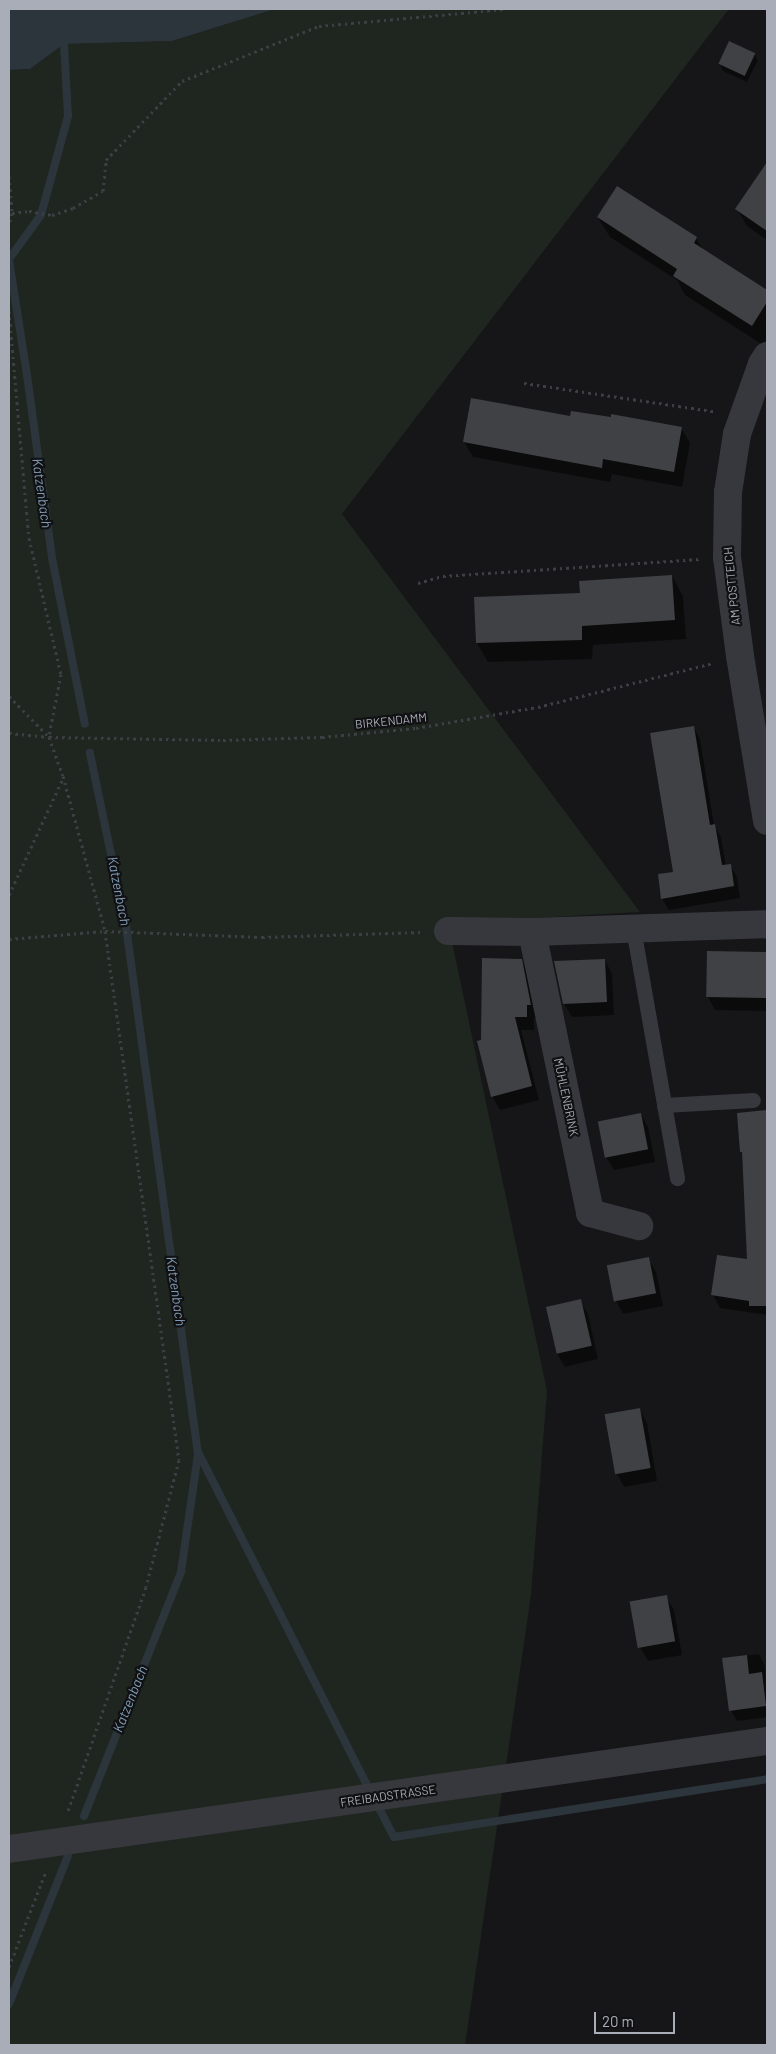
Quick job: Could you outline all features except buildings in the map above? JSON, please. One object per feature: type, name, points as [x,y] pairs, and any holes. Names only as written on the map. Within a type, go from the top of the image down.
[{"type":"street","name":"AM POSTTEICH","points":[[767,356],[762,364],[742,416],[728,492],[727,557],[740,656],[767,821]]},
{"type":"street","points":[[448,931],[532,932],[767,924]]},
{"type":"street","name":"MÜHLENBRINK","points":[[532,932],[590,1213],[639,1226]]},
{"type":"street","name":"FREIBADSTRASSE","points":[[9,1849],[767,1741]]},
{"type":"lane","points":[[632,928],[677,1178]]},
{"type":"lane","points":[[664,1105],[753,1100]]},
{"type":"path","points":[[12,213],[29,211],[52,215],[73,208],[103,191],[106,160],[182,81],[319,26],[507,9]]},
{"type":"path","points":[[9,176],[12,213],[9,225]]},
{"type":"path","points":[[9,311],[29,538],[61,674],[49,736]]},
{"type":"path","points":[[524,383],[742,416]]},
{"type":"path","points":[[418,583],[443,576],[727,557]]},
{"type":"path","name":"BIRKENDAMM","points":[[9,733],[49,736],[223,740],[322,736],[416,728],[538,707],[740,656]]},
{"type":"path","points":[[9,696],[49,736],[63,776],[104,931],[179,1460],[146,1587],[58,1842],[9,1967]]},
{"type":"path","points":[[9,895],[63,776]]},
{"type":"path","points":[[9,938],[104,931],[262,937],[448,931]]},
{"type":"shaded area","points":[[9,9],[275,9],[172,41],[64,44],[30,69],[9,70]]},
{"type":"shaded area","points":[[275,9],[729,9],[342,514],[640,912],[448,923],[547,1391],[531,1595],[465,2045],[9,2045],[9,70],[30,69],[64,44],[172,41]]},
{"type":"waterway","name":"Katzenbach","points":[[9,259],[41,215],[68,116],[64,44]]},
{"type":"waterway","name":"Katzenbach","points":[[9,260],[52,558],[85,724]]},
{"type":"waterway","name":"Katzenbach","points":[[84,1816],[181,1572],[198,1454],[126,926],[90,753]]},
{"type":"waterway","points":[[199,1454],[370,1791]]},
{"type":"waterway","points":[[376,1802],[394,1837],[767,1779]]},
{"type":"waterway","name":"Katzenbach","points":[[9,2004],[68,1856]]}]
